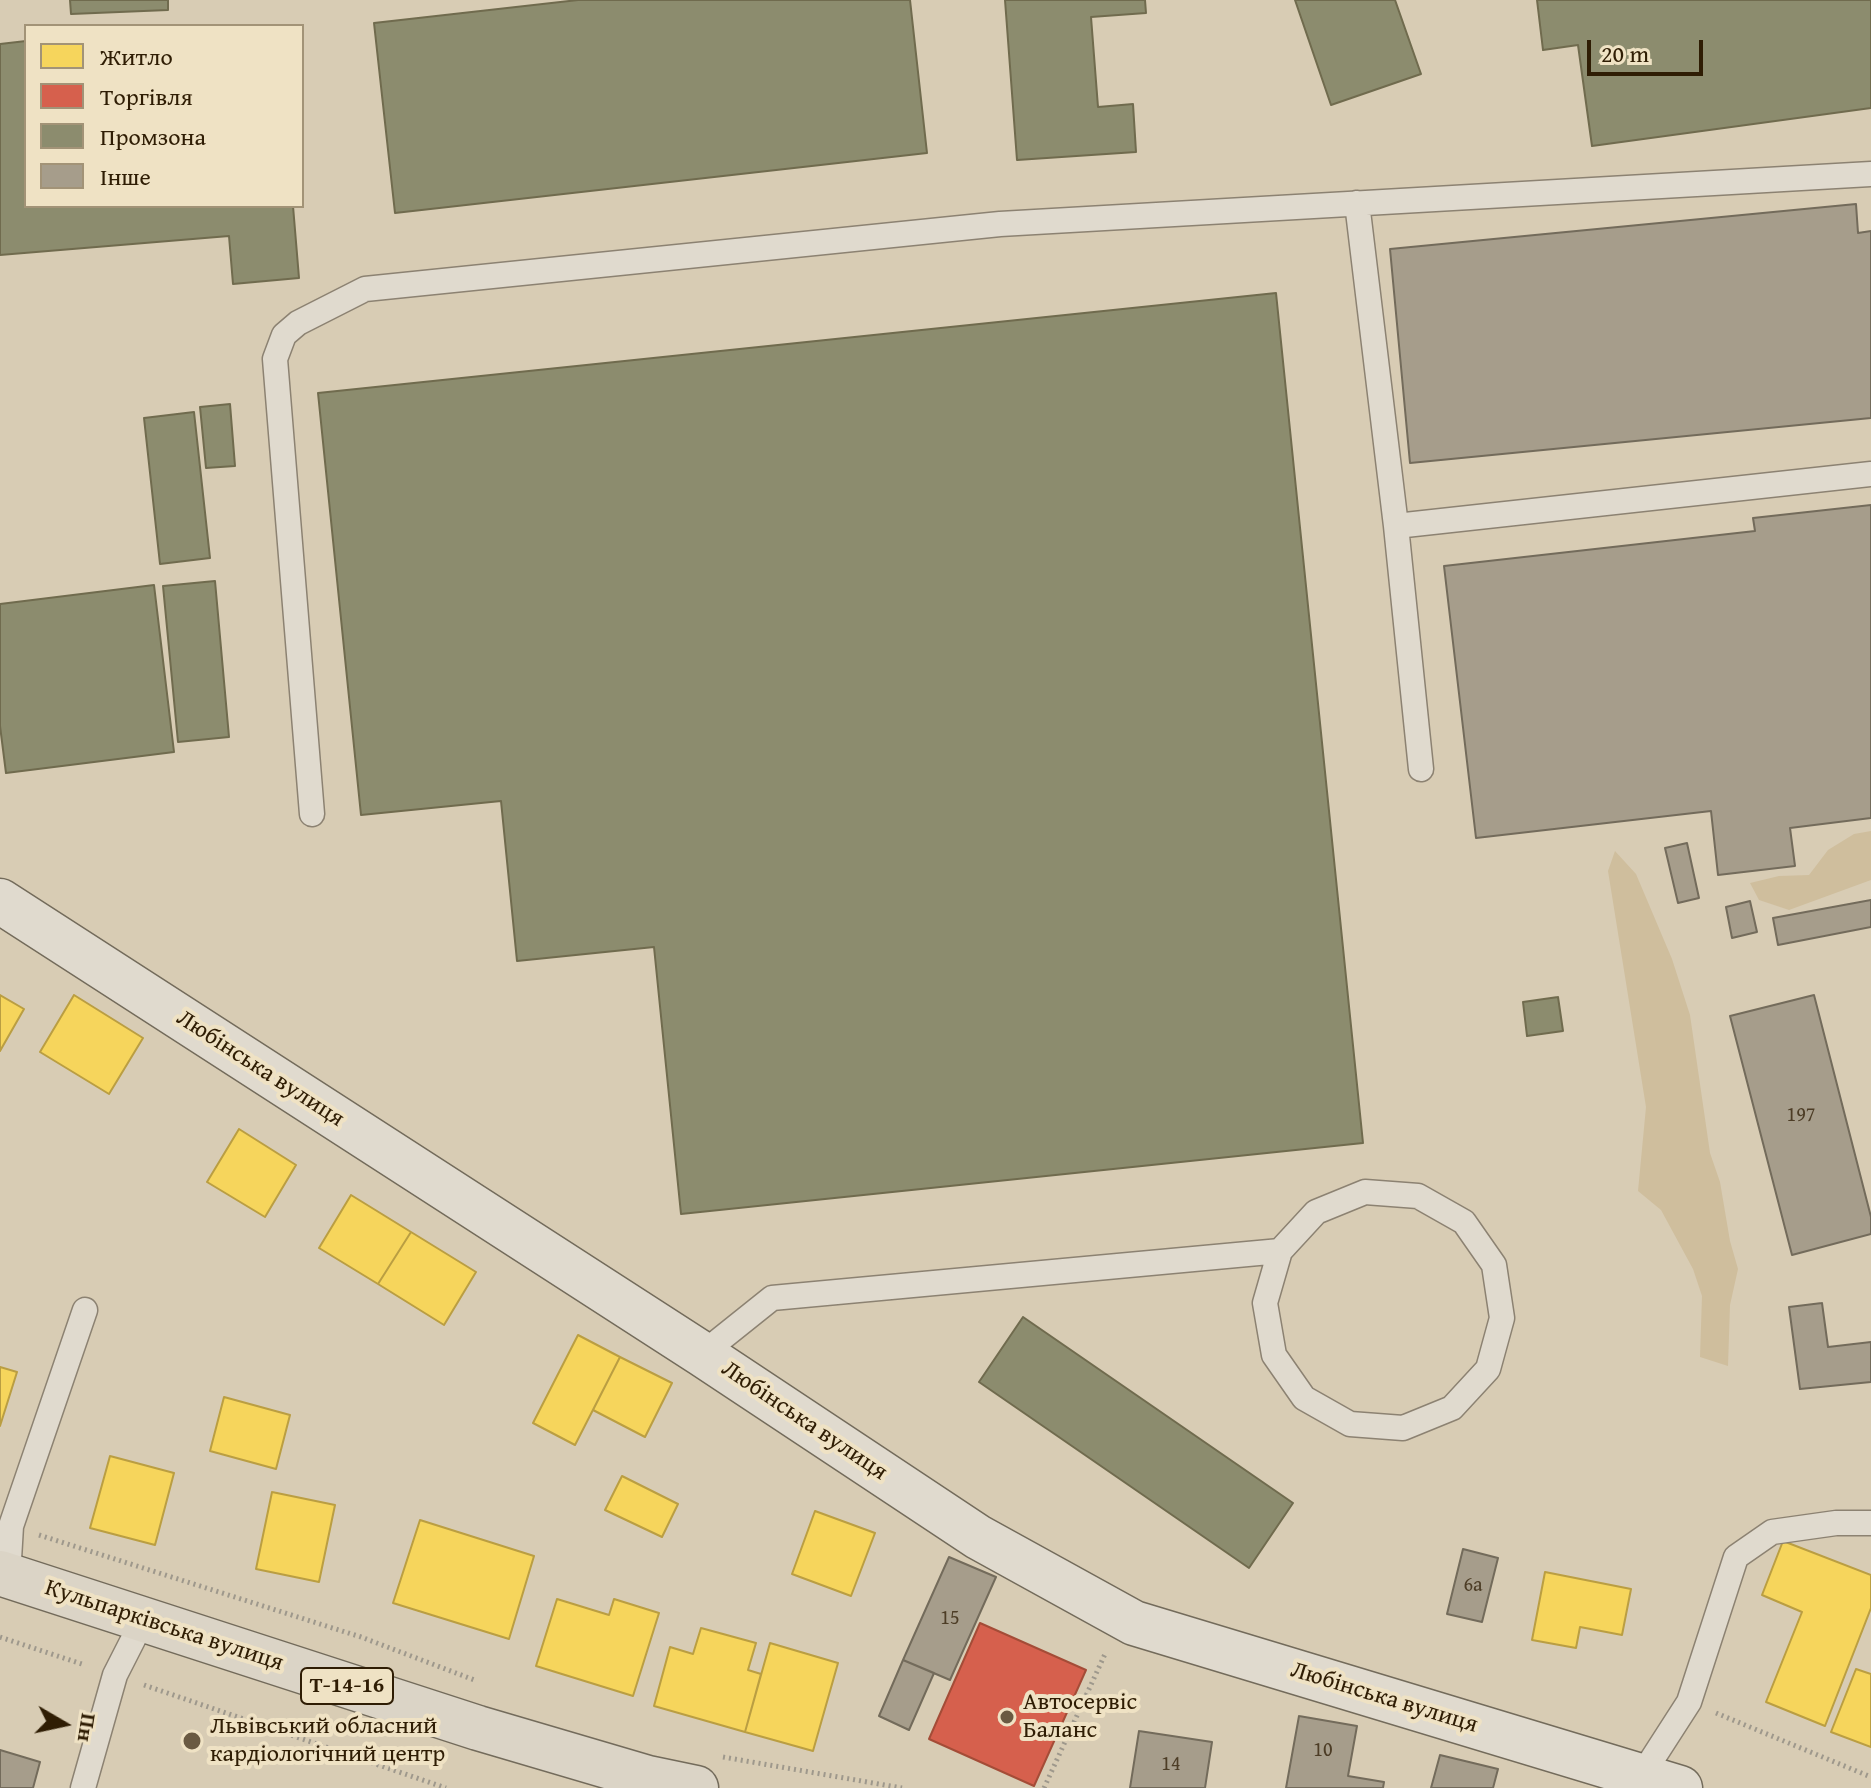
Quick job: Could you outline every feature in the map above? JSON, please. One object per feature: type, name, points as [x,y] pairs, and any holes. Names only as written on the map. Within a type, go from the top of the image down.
[{"type":"main road","name":"Любінська вулиця","points":[[0,901],[702,1354],[978,1537],[1134,1623],[1661,1781]]},
{"type":"main road","name":"Кульпарківська вулиця","points":[[4,1575],[478,1728],[648,1778],[703,1772]]},
{"type":"lane","points":[[312,814],[275,359],[284,335],[298,323],[365,289],[1000,224],[1871,174]]},
{"type":"lane","points":[[1357,203],[1396,526],[1421,769]]},
{"type":"lane","points":[[1396,526],[1871,474]]},
{"type":"lane","points":[[702,1354],[772,1298],[1280,1251],[1316,1212],[1365,1192],[1418,1196],[1464,1222],[1494,1265],[1502,1318],[1488,1369],[1452,1408],[1403,1428],[1350,1424],[1304,1398],[1274,1355],[1265,1303],[1280,1251]]},
{"type":"lane","points":[[4,1575],[11,1526],[85,1310]]},
{"type":"lane","points":[[1661,1781],[1736,1557],[1772,1532],[1836,1523],[1871,1523]]},
{"type":"lane","points":[[83,1788],[115,1675],[143,1620]]},
{"type":"path","points":[[11,1526],[361,1637],[490,1686]]},
{"type":"path","points":[[0,1637],[446,1788]]},
{"type":"path","points":[[1044,1788],[1107,1649]]},
{"type":"path","points":[[1689,1702],[1871,1777]]},
{"type":"path","points":[[703,1772],[902,1788]]},
{"type":"shaded area","points":[[1871,831],[1871,880],[1789,910],[1759,900],[1750,883],[1779,876],[1809,875],[1828,850],[1854,834]]},
{"type":"shaded area","points":[[1615,851],[1636,874],[1672,959],[1690,1015],[1710,1153],[1720,1182],[1738,1269],[1730,1305],[1728,1366],[1700,1357],[1702,1296],[1693,1269],[1661,1210],[1638,1191],[1646,1107],[1608,871]]},
{"type":"building: Житло","points":[[0,995],[24,1009],[0,1051]]},
{"type":"building: Житло","points":[[74,995],[143,1038],[109,1094],[40,1052]]},
{"type":"building: Житло","points":[[239,1129],[296,1165],[265,1217],[207,1182]]},
{"type":"building: Житло","points":[[351,1195],[411,1232],[378,1284],[319,1248]]},
{"type":"building: Житло","points":[[411,1232],[476,1272],[444,1325],[378,1284]]},
{"type":"building: Житло","points":[[578,1335],[620,1357],[575,1445],[533,1423]]},
{"type":"building: Житло","points":[[620,1357],[672,1383],[645,1437],[593,1410]]},
{"type":"building: Житло","points":[[0,1367],[17,1372],[0,1426]]},
{"type":"building: Житло","points":[[224,1397],[290,1415],[276,1469],[210,1451]]},
{"type":"building: Житло","points":[[110,1456],[174,1473],[155,1545],[90,1528]]},
{"type":"building: Житло","points":[[622,1476],[678,1504],[662,1537],[605,1510]]},
{"type":"building: Житло","points":[[272,1492],[335,1505],[319,1582],[256,1569]]},
{"type":"building: Житло","points":[[815,1511],[875,1533],[851,1596],[792,1574]]},
{"type":"building: Житло","points":[[420,1520],[534,1556],[509,1639],[393,1603]]},
{"type":"building: Житло","points":[[1783,1541],[1871,1575],[1871,1608],[1825,1726],[1766,1702],[1802,1612],[1762,1595]]},
{"type":"building: Житло","points":[[1545,1572],[1631,1589],[1622,1635],[1580,1627],[1576,1648],[1532,1640]]},
{"type":"building: Житло","points":[[557,1599],[609,1615],[614,1599],[659,1613],[633,1696],[536,1666]]},
{"type":"building: Житло","points":[[701,1628],[756,1643],[748,1670],[761,1674],[745,1732],[654,1706],[670,1647],[693,1654]]},
{"type":"building: Житло","points":[[770,1643],[838,1663],[813,1751],[745,1732]]},
{"type":"building: Житло","points":[[1856,1669],[1871,1674],[1871,1747],[1831,1732]]},
{"type":"building: Торгівля","points":[[980,1623],[1086,1670],[1034,1786],[929,1739]]},
{"type":"building: Промзона","points":[[70,0],[168,0],[168,10],[71,14]]},
{"type":"building: Промзона","points":[[578,0],[910,0],[927,153],[395,213],[374,23]]},
{"type":"building: Промзона","points":[[1005,0],[1145,0],[1146,13],[1091,17],[1098,107],[1133,104],[1136,152],[1017,160]]},
{"type":"building: Промзона","points":[[1295,0],[1395,0],[1421,74],[1331,105]]},
{"type":"building: Промзона","points":[[1537,0],[1871,0],[1871,108],[1592,146],[1578,45],[1543,50]]},
{"type":"building: Промзона","points":[[24,41],[24,208],[293,208],[299,278],[233,284],[229,236],[0,255],[0,44]]},
{"type":"building: Промзона","points":[[1276,293],[1363,1143],[681,1214],[654,947],[517,961],[501,801],[361,815],[318,393]]},
{"type":"building: Промзона","points":[[230,404],[235,466],[206,468],[200,407]]},
{"type":"building: Промзона","points":[[194,412],[210,558],[160,564],[144,418]]},
{"type":"building: Промзона","points":[[215,581],[229,737],[178,742],[163,586]]},
{"type":"building: Промзона","points":[[154,585],[174,752],[6,773],[0,726],[0,604]]},
{"type":"building: Промзона","points":[[1558,997],[1563,1031],[1527,1036],[1523,1002]]},
{"type":"building: Промзона","points":[[1023,1317],[1293,1503],[1249,1568],[979,1382]]},
{"type":"building: Інше","points":[[1856,204],[1858,233],[1871,231],[1871,418],[1410,463],[1390,249]]},
{"type":"building: Інше","points":[[1871,505],[1871,818],[1790,828],[1795,866],[1718,875],[1711,811],[1476,838],[1444,566],[1755,531],[1753,518]]},
{"type":"building: Інше","points":[[1687,843],[1699,898],[1678,903],[1665,848]]},
{"type":"building: Інше","points":[[1871,900],[1871,927],[1778,945],[1773,918]]},
{"type":"building: Інше","points":[[1750,901],[1757,932],[1732,938],[1726,907]]},
{"type":"building: Інше","points":[[1814,995],[1871,1217],[1871,1234],[1792,1255],[1730,1016]]},
{"type":"building: Інше","points":[[1822,1303],[1828,1347],[1871,1342],[1871,1382],[1800,1389],[1789,1307]]},
{"type":"building: Інше","points":[[1463,1549],[1498,1558],[1482,1622],[1447,1614]]},
{"type":"building: Інше","points":[[949,1557],[996,1577],[950,1680],[903,1660]]},
{"type":"building: Інше","points":[[903,1660],[934,1673],[909,1730],[879,1716]]},
{"type":"building: Інше","points":[[1299,1716],[1357,1726],[1348,1776],[1384,1782],[1383,1788],[1286,1788]]},
{"type":"building: Інше","points":[[1139,1731],[1212,1742],[1205,1788],[1130,1788]]},
{"type":"building: Інше","points":[[0,1750],[40,1762],[33,1788],[0,1788]]},
{"type":"building: Інше","points":[[1440,1755],[1498,1769],[1493,1788],[1431,1788]]},
{"type":"place","name":"Автосервіс Баланс","points":[[1007,1717]]},
{"type":"place","name":"Львівський обласний кардіологічний центр","points":[[192,1741]]}]
